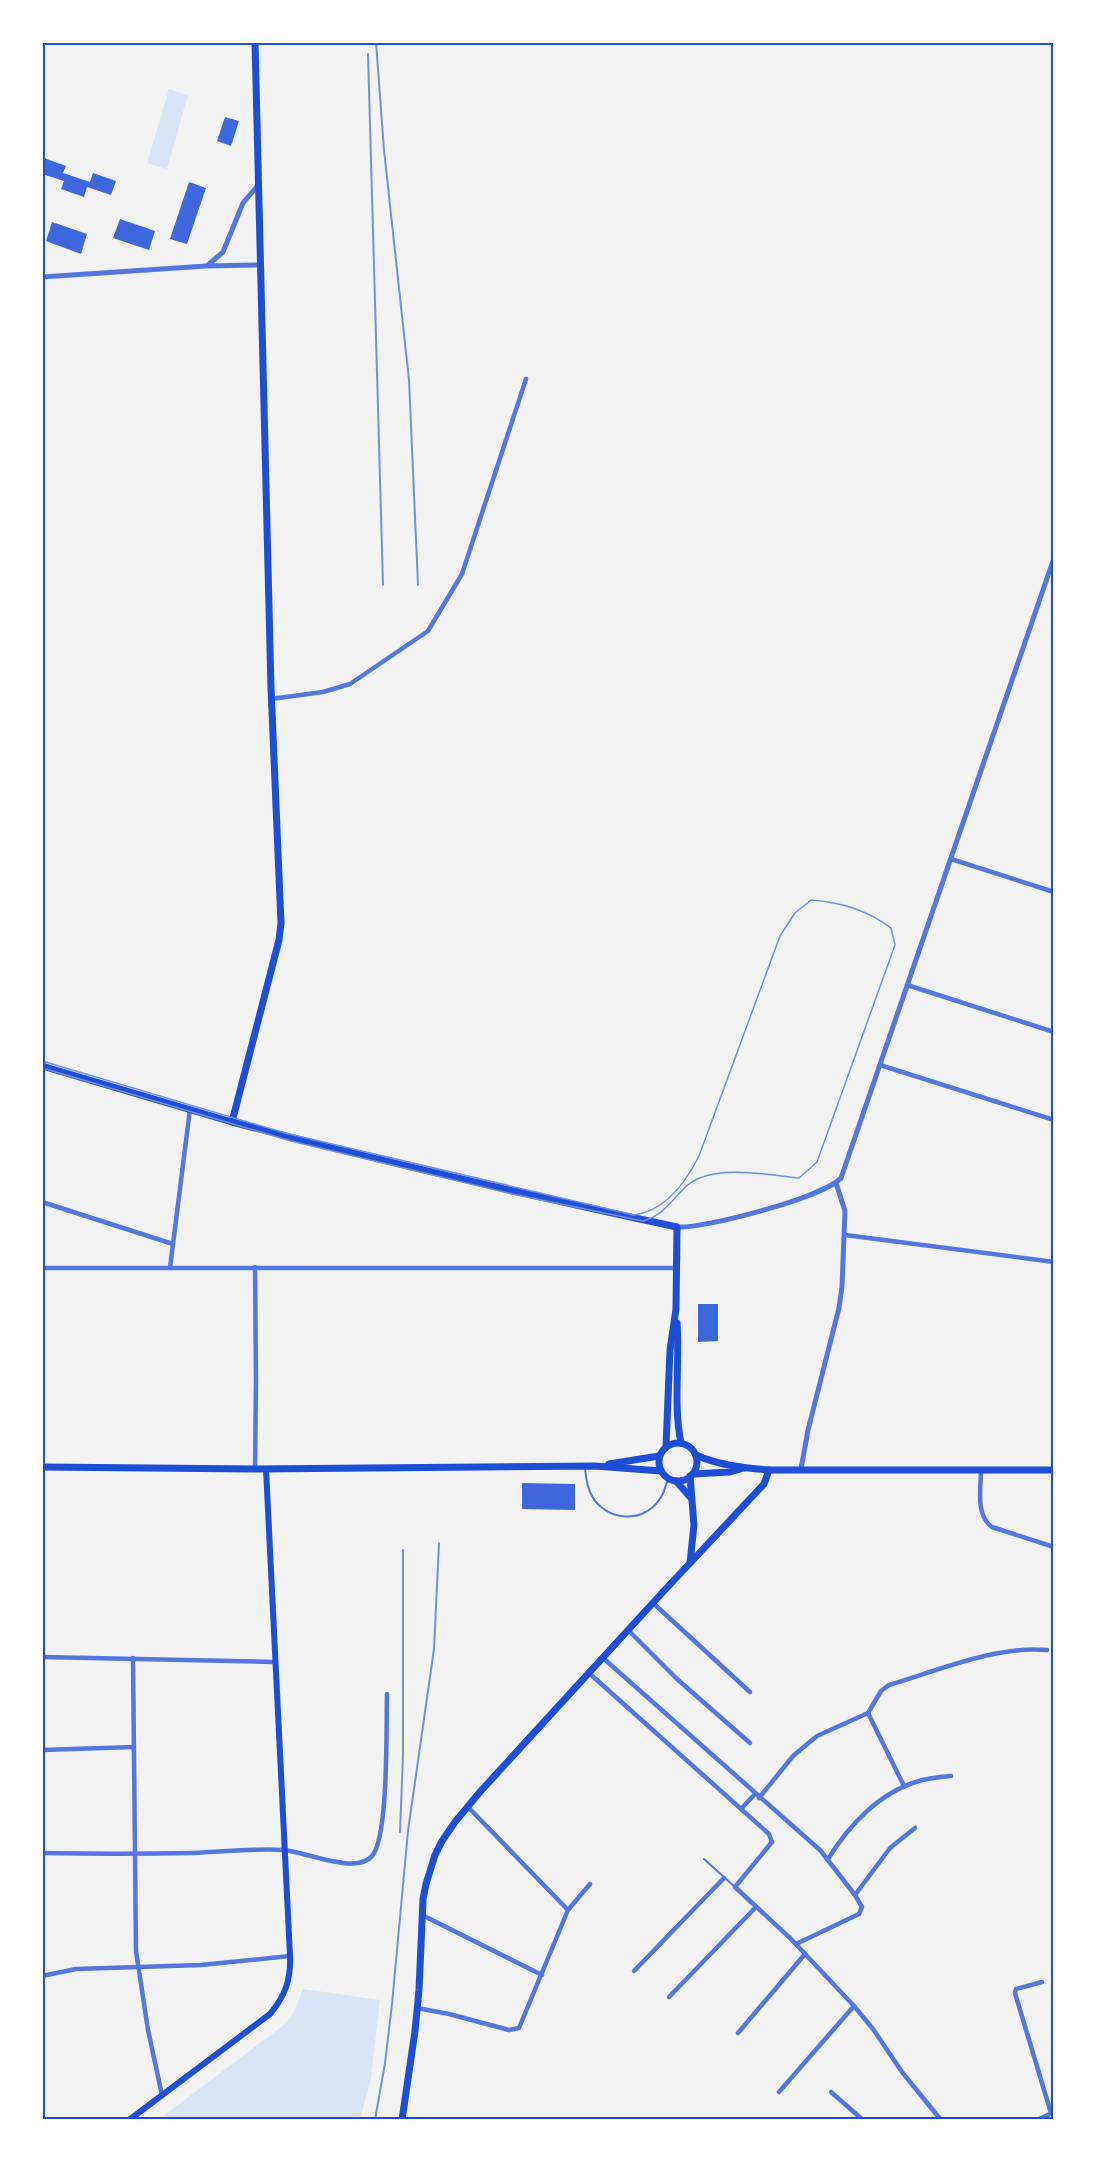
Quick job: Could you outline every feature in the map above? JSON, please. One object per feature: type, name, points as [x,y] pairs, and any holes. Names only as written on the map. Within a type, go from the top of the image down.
[{"type":"main road","points":[[232,1122],[279,940],[281,923],[271,699],[255,42]]},
{"type":"main road","points":[[42,1066],[289,1138],[499,1189],[677,1227],[677,1419],[681,1443]]},
{"type":"main road","points":[[666,1447],[666,1403],[676,1309]]},
{"type":"main road","points":[[595,1466],[659,1456],[666,1447],[681,1443],[690,1447],[697,1461],[692,1475],[691,1498],[694,1531],[690,1563]]},
{"type":"main road","points":[[696,1455],[708,1460],[746,1468],[769,1470],[801,1468],[1054,1470]]},
{"type":"main road","points":[[659,1456],[661,1471],[668,1478],[676,1481],[691,1498]]},
{"type":"main road","points":[[42,1467],[266,1469],[595,1466],[661,1471]]},
{"type":"main road","points":[[676,1481],[692,1475],[730,1472],[746,1468]]},
{"type":"main road","points":[[129,2120],[270,2014],[285,1993],[291,1969],[266,1469]]},
{"type":"main road","points":[[402,2120],[417,2008],[422,1915],[426,1884],[435,1855],[455,1822],[468,1807],[764,1484],[769,1470]]},
{"type":"street","points":[[206,266],[222,252],[243,203],[259,184]]},
{"type":"street","points":[[42,277],[206,266],[260,265]]},
{"type":"street","points":[[271,699],[323,692],[350,684],[428,631],[462,574],[526,379]]},
{"type":"street","points":[[677,1227],[696,1226],[771,1208],[815,1194],[836,1184],[845,1167],[1054,558]]},
{"type":"street","points":[[951,860],[1054,892]]},
{"type":"street","points":[[907,985],[1054,1032]]},
{"type":"street","points":[[880,1065],[1054,1120]]},
{"type":"street","points":[[170,1268],[190,1109]]},
{"type":"street","points":[[801,1468],[842,1287],[844,1203],[836,1184]]},
{"type":"street","points":[[42,1202],[173,1244]]},
{"type":"street","points":[[845,1235],[1054,1263]]},
{"type":"street","points":[[255,1267],[255,1469]]},
{"type":"street","points":[[42,1268],[677,1268]]},
{"type":"street","points":[[981,1469],[981,1508],[986,1523],[1054,1547]]},
{"type":"street","points":[[653,1603],[750,1692]]},
{"type":"street","points":[[628,1630],[677,1679],[750,1743]]},
{"type":"street","points":[[741,1809],[757,1796],[793,1756],[817,1736],[868,1713],[881,1691],[889,1685],[995,1653],[1047,1650]]},
{"type":"street","points":[[42,1657],[274,1662]]},
{"type":"street","points":[[133,1658],[137,1968],[162,2095]]},
{"type":"street","points":[[603,1658],[828,1859],[855,1895],[862,1907],[859,1914],[796,1944]]},
{"type":"street","points":[[589,1673],[770,1834],[772,1842],[735,1887],[796,1944],[854,2006],[873,2029],[902,2072],[941,2120]]},
{"type":"street","points":[[42,1853],[134,1854],[284,1850],[358,1864],[371,1858],[380,1843],[383,1820],[387,1694]]},
{"type":"street","points":[[868,1713],[904,1786]]},
{"type":"street","points":[[42,1750],[134,1747]]},
{"type":"street","points":[[828,1859],[863,1815],[904,1786],[931,1778],[951,1776]]},
{"type":"street","points":[[468,1807],[568,1910]]},
{"type":"street","points":[[855,1895],[890,1848],[915,1828]]},
{"type":"street","points":[[634,1971],[724,1878]]},
{"type":"street","points":[[417,2008],[516,2030],[522,2024],[568,1910],[590,1884]]},
{"type":"street","points":[[669,1997],[756,1907]]},
{"type":"street","points":[[422,1915],[542,1976]]},
{"type":"street","points":[[738,2033],[805,1954]]},
{"type":"street","points":[[42,1976],[76,1969],[201,1965],[290,1956]]},
{"type":"street","points":[[1037,2120],[1052,2112],[1015,1993],[1020,1987],[1041,1982]]},
{"type":"street","points":[[779,2092],[854,2006]]},
{"type":"street","points":[[831,2092],[863,2120]]},
{"type":"lane","points":[[584,1466],[587,1485],[598,1504],[612,1513],[629,1517],[639,1516],[654,1506],[663,1494],[668,1478]]},
{"type":"lane","points":[[704,1859],[735,1887]]},
{"type":"shaded area","points":[[169,89],[188,95],[167,169],[147,163]]},
{"type":"shaded area","points":[[303,1989],[380,2000],[371,2078],[360,2120],[158,2120],[285,2024],[293,2014]]},
{"type":"building","points":[[225,117],[239,121],[231,146],[217,141]]},
{"type":"building","points":[[44,158],[66,166],[63,173],[90,182],[93,173],[116,181],[111,195],[87,187],[84,197],[61,189],[64,181],[42,174]]},
{"type":"building","points":[[189,182],[206,188],[187,244],[170,239]]},
{"type":"building","points":[[120,219],[155,231],[149,250],[113,238]]},
{"type":"building","points":[[52,222],[87,234],[81,254],[46,241]]},
{"type":"building","points":[[698,1304],[718,1304],[718,1341],[698,1342]]},
{"type":"building","points":[[522,1483],[575,1484],[575,1510],[522,1509]]},
{"type":"tram line","points":[[42,1061],[285,1133],[634,1215],[655,1208],[673,1194],[688,1176],[699,1156],[780,936],[795,913],[811,900],[853,908],[873,916],[891,928],[895,945],[817,1162],[799,1178],[742,1172],[713,1174],[700,1178],[683,1189],[658,1215],[643,1221],[512,1194],[291,1141],[42,1068]]},
{"type":"railway","points":[[376,42],[384,150],[409,380],[418,585]]},
{"type":"railway","points":[[368,54],[383,585]]},
{"type":"railway","points":[[375,2120],[392,2004],[408,1831],[434,1649],[439,1543]]},
{"type":"railway","points":[[400,1832],[403,1755],[403,1550]]}]
